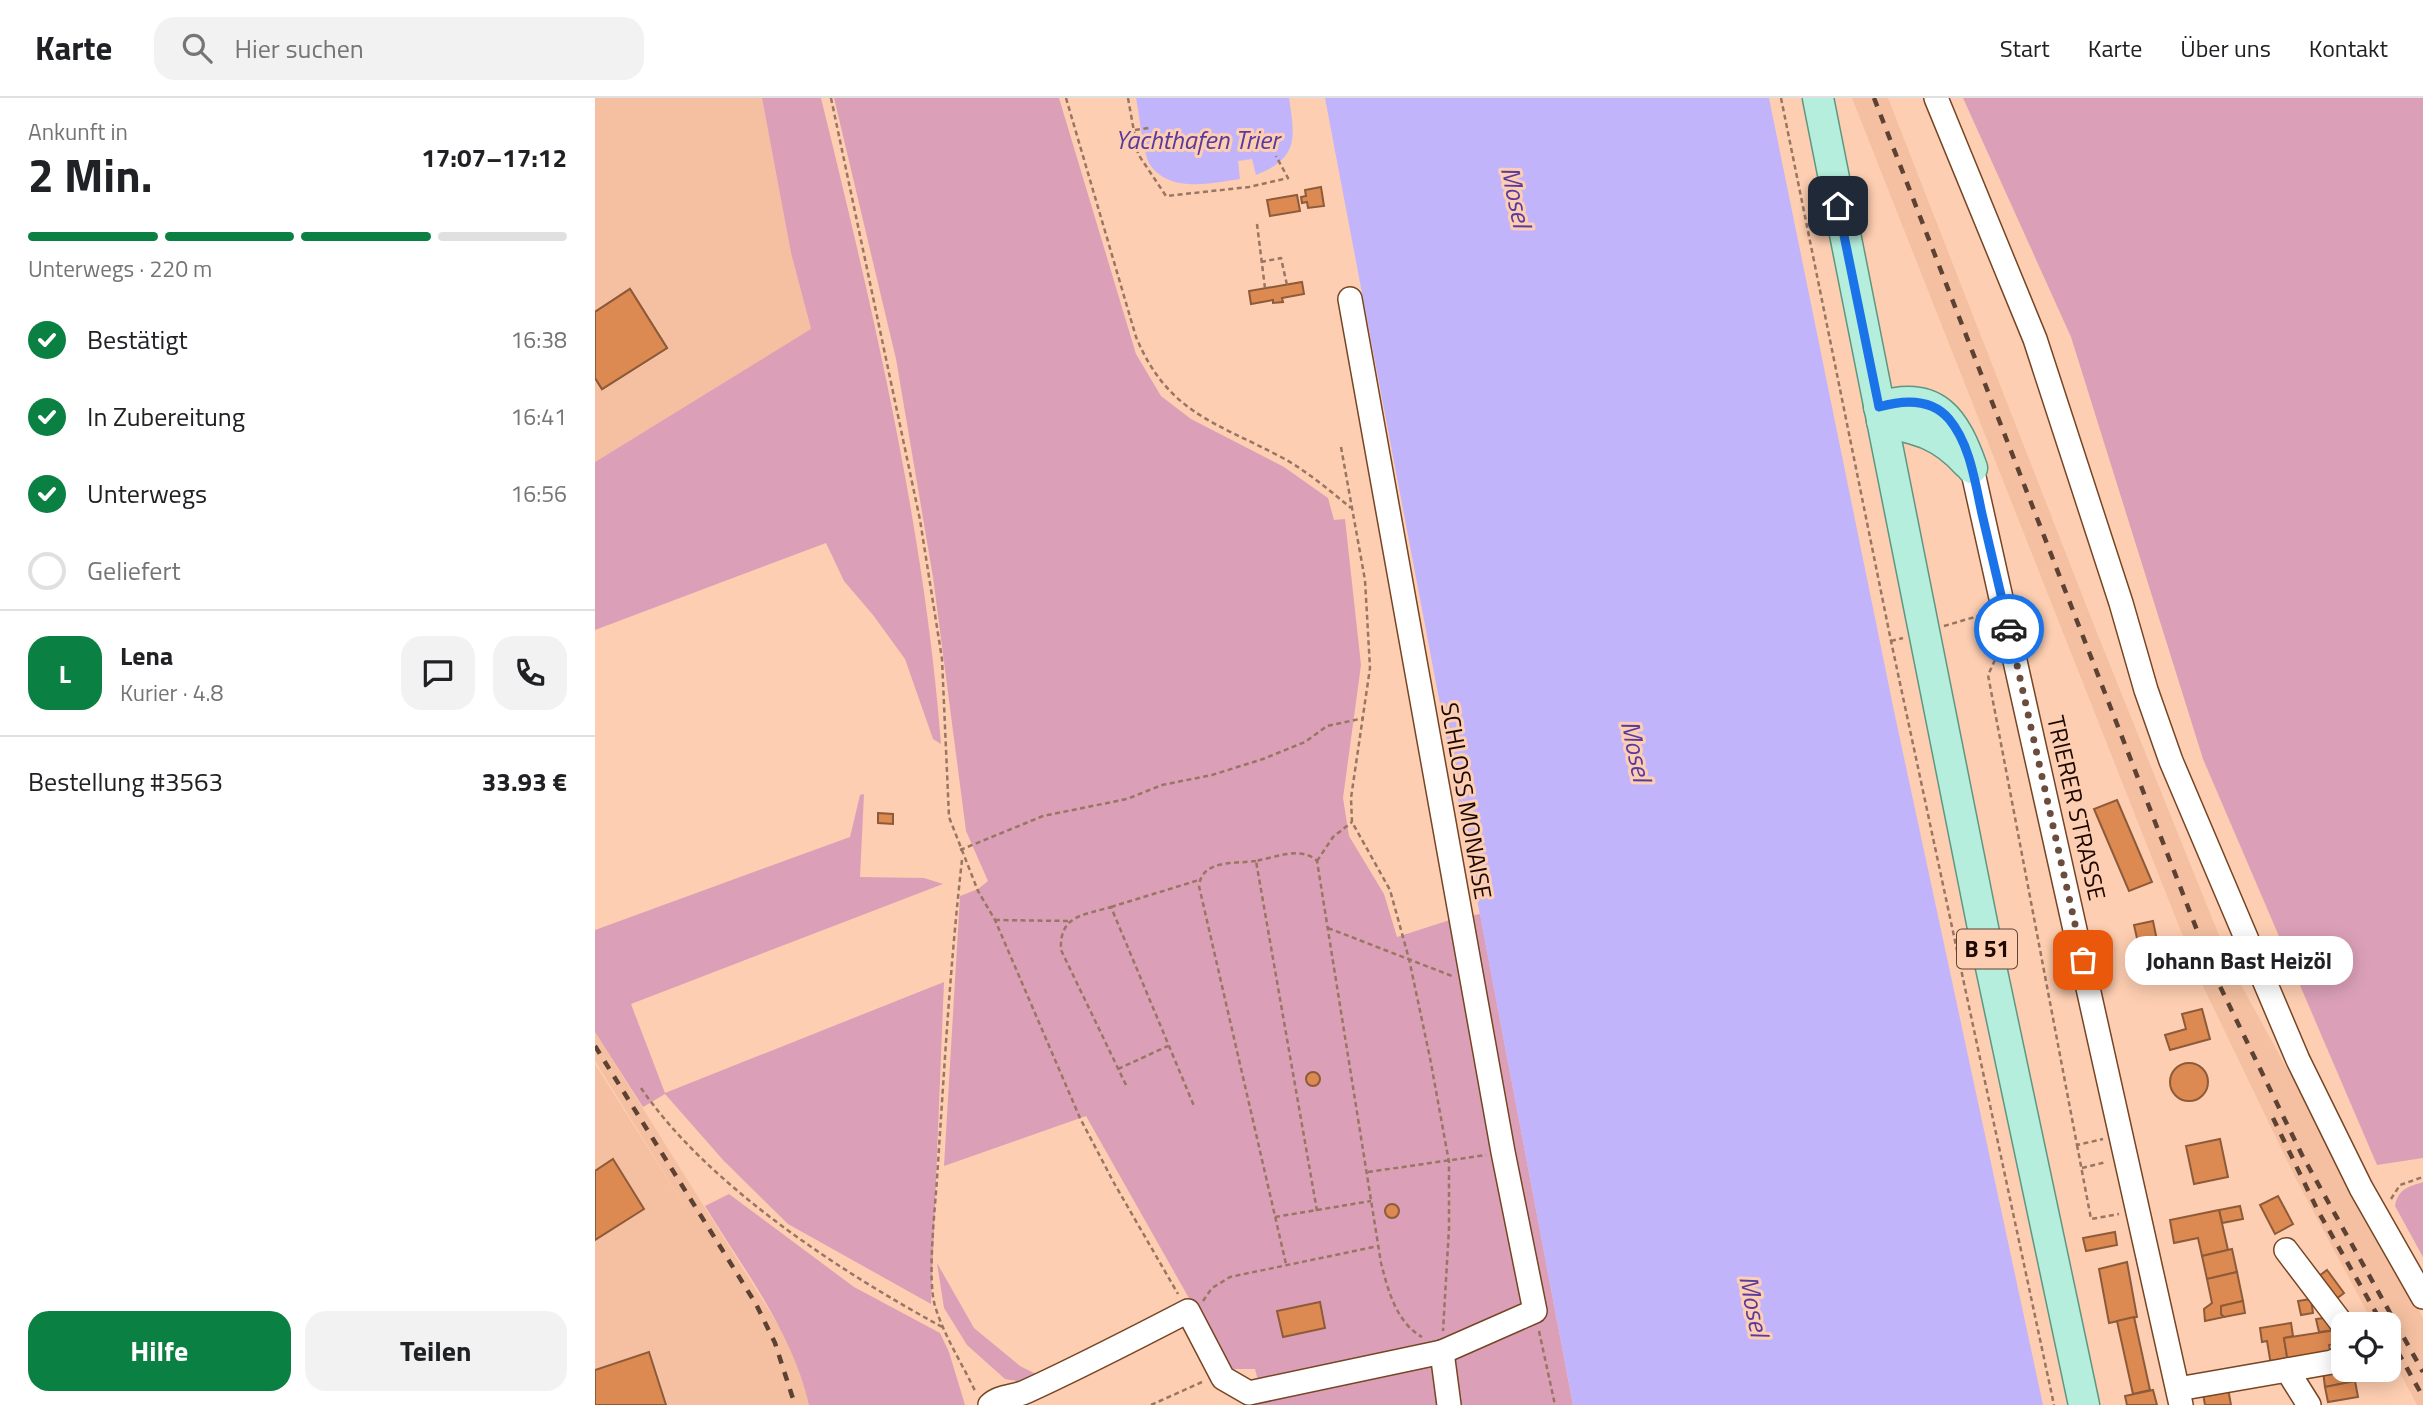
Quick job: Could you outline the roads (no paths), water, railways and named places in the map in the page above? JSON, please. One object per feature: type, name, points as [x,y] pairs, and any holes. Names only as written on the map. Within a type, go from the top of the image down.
[{"type":"main road","name":"B 51","points":[[1818,98],[1991,967],[2084,1405]]},
{"type":"main road","points":[[1921,401],[1947,416],[1960,435],[1972,468],[1956,451],[1932,435],[1880,414],[1894,402],[1921,401]]},
{"type":"main road","points":[[1896,493],[1910,447],[1919,439],[1932,435]]},
{"type":"street","points":[[1936,98],[2035,339],[2171,761],[2293,1048],[2380,1220],[2423,1297]]},
{"type":"street","name":"SCHLOSS MONAISE","points":[[1350,299],[1503,1152],[1535,1311],[1442,1352]]},
{"type":"street","name":"TRIERER STRASSE","points":[[1972,468],[2179,1397]]},
{"type":"street","points":[[2286,1251],[2333,1312]]},
{"type":"street","points":[[983,1399],[995,1400],[1020,1394],[1189,1315],[1223,1378],[1249,1393],[1442,1352],[1449,1405]]},
{"type":"street","points":[[2179,1397],[2287,1370],[2331,1362]]},
{"type":"street","points":[[2287,1370],[2309,1405]]},
{"type":"water","name":"Yachthafen Trier","points":[[1136,98],[1289,98],[1293,135],[1291,145],[1280,161],[1256,175],[1252,159],[1238,161],[1240,179],[1204,184],[1179,183],[1157,173],[1149,163]]},
{"type":"water","name":"Mosel","points":[[1325,98],[1769,98],[1894,711],[2043,1405],[1573,1405]]},
{"type":"railway","points":[[1874,98],[2214,974],[2302,1155],[2423,1372]]},
{"type":"railway","points":[[595,1046],[756,1304],[775,1343],[795,1405]]},
{"type":"railway","points":[[2273,1118],[2318,1211],[2376,1312]]},
{"type":"railway","points":[[2401,1358],[2423,1397]]},
{"type":"place","name":"Johann Bast Heizöl","points":[[2083,960]]}]
